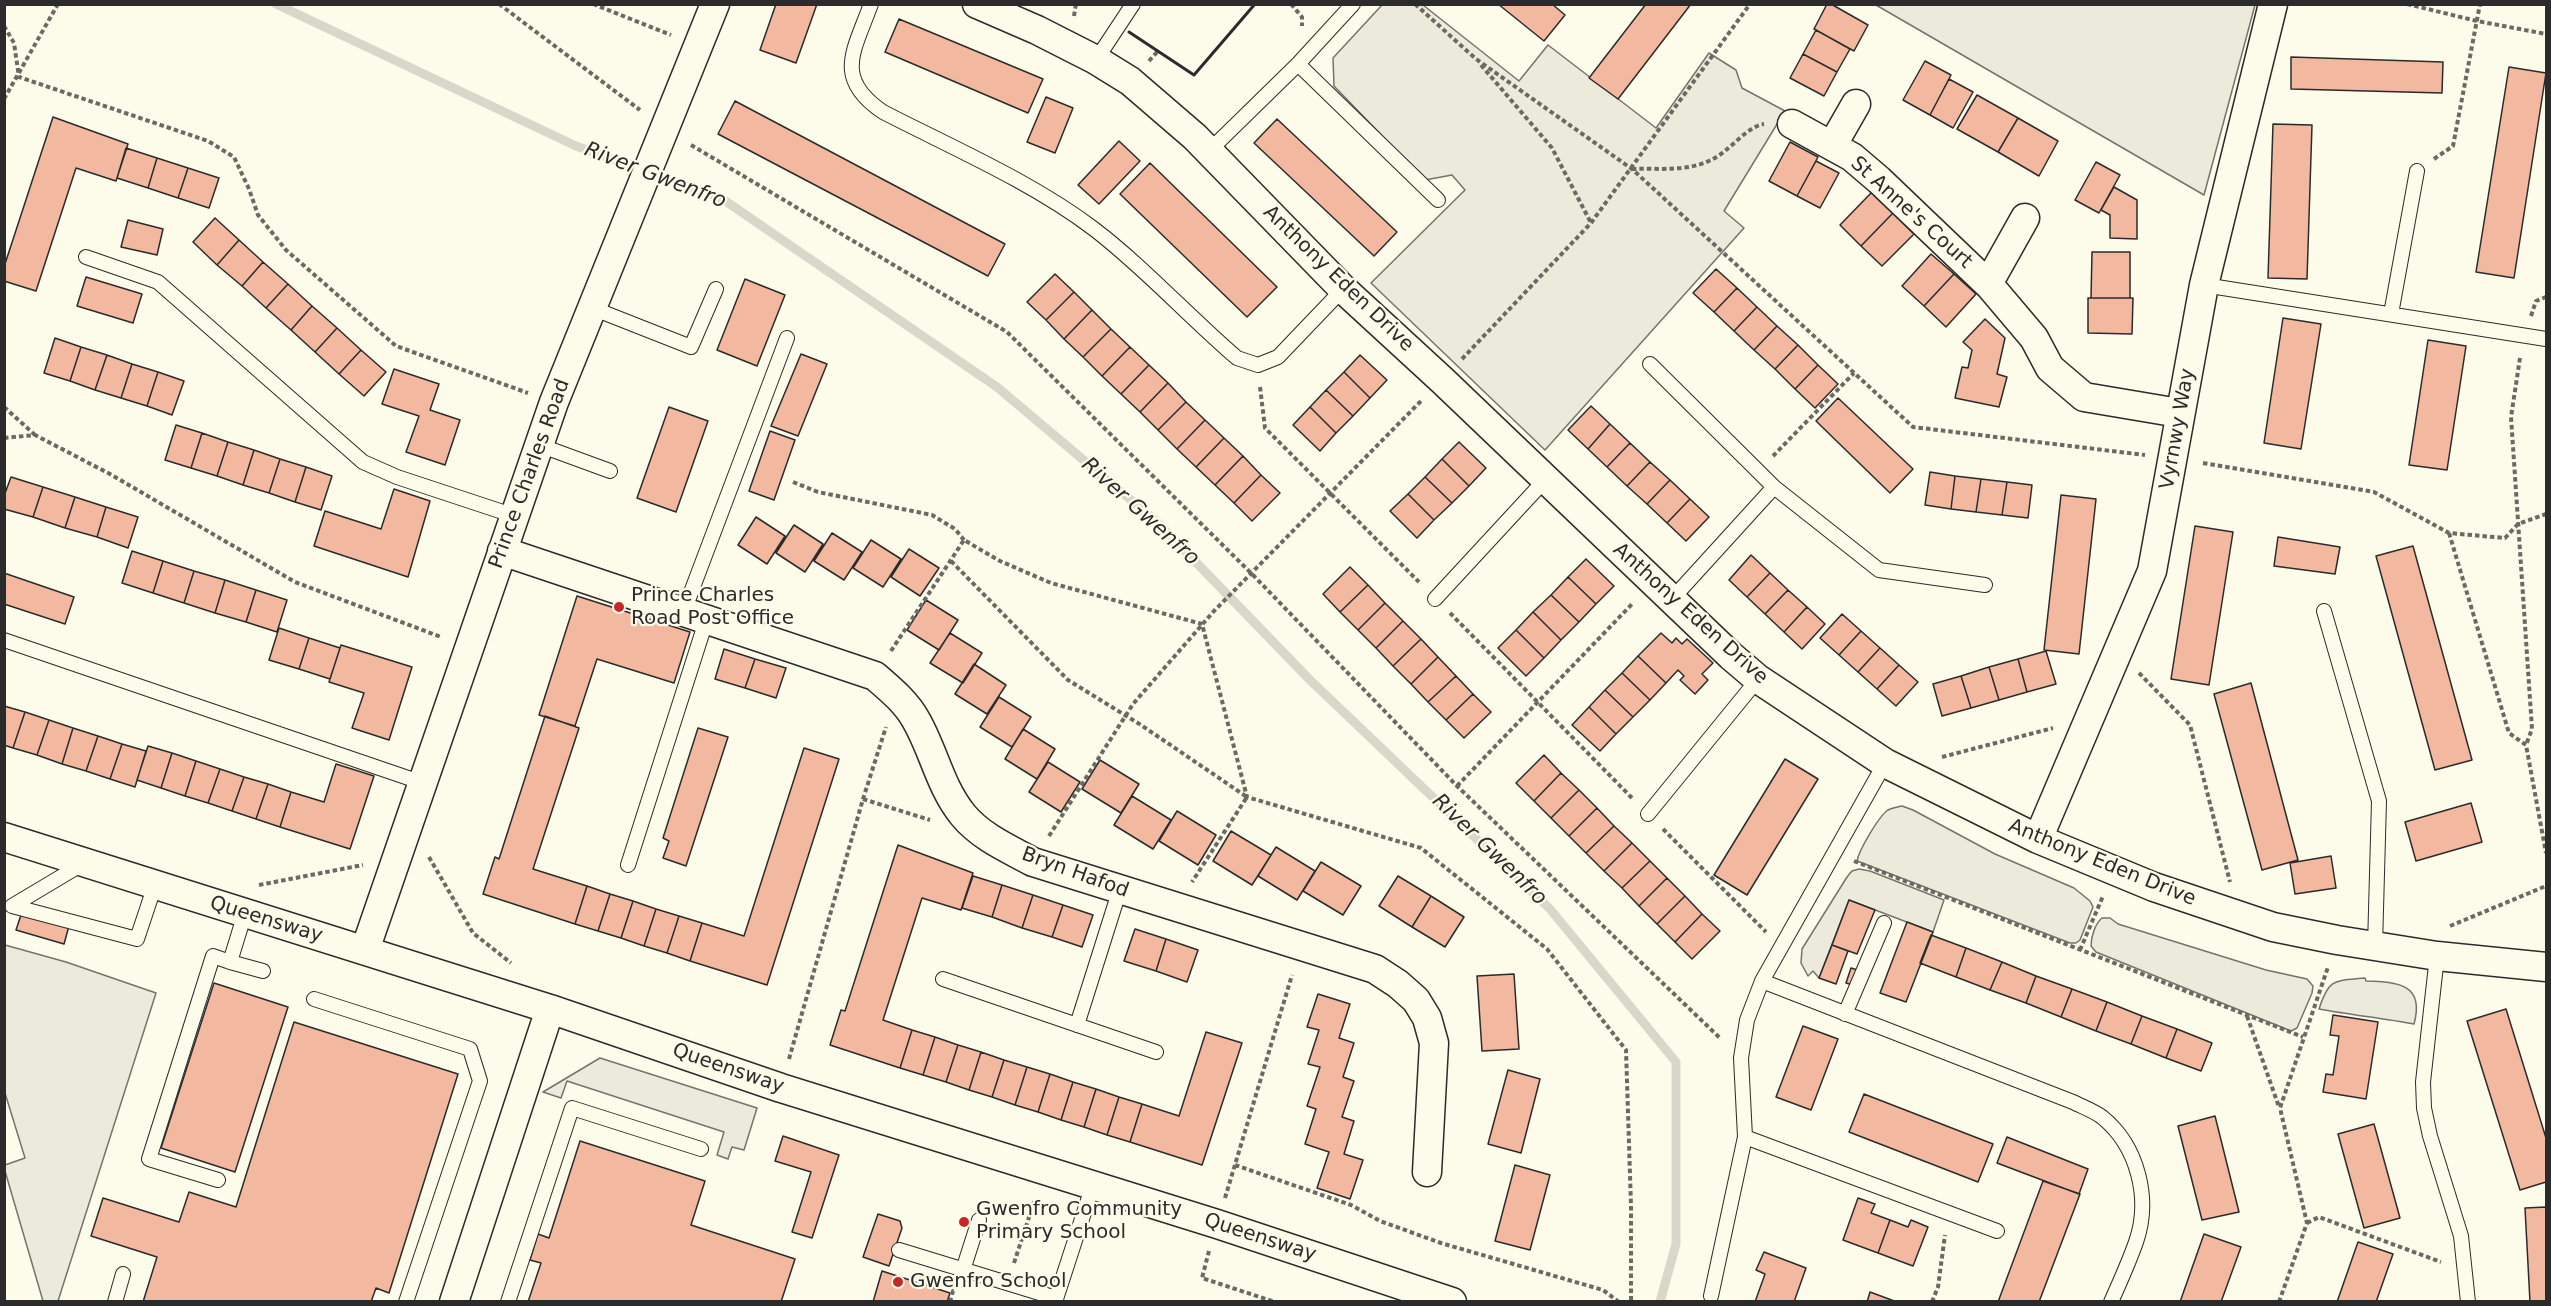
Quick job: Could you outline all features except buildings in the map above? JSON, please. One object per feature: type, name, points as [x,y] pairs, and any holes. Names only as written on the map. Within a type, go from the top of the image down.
[{"type":"street","name":"Prince Charles Road","points":[[365,950],[554,402],[715,4]]},
{"type":"street","name":"Anthony Eden Drive","points":[[977,4],[1037,30],[1096,60],[1130,81],[1210,150],[1343,289],[1758,679],[1891,766],[2038,839],[2154,887],[2273,927],[2437,956],[2547,967]]},
{"type":"street","name":"Vyrnwy Way","points":[[2038,839],[2152,571],[2173,459],[2179,413],[2205,285],[2272,4]]},
{"type":"street","name":"St Anne's Court","points":[[1832,146],[1856,104]]},
{"type":"street","name":"St Anne's Court","points":[[1792,124],[1852,158],[1879,180],[1988,284],[2034,338],[2050,368],[2084,397],[2179,413]]},
{"type":"street","name":"St Anne's Court","points":[[1988,284],[2025,218]]},
{"type":"street","name":"Bryn Hafod","points":[[502,551],[875,676],[896,695],[916,720],[945,790],[965,817],[991,839],[1033,862],[1375,969],[1398,984],[1416,1000],[1427,1018],[1434,1043],[1427,1173]]},
{"type":"street","name":"Queensway","points":[[4,837],[155,885],[247,900],[365,950],[550,1009],[781,1088],[1045,1169],[1452,1302]]},
{"type":"street","points":[[454,1302],[550,1009]]},
{"type":"lane","points":[[871,4],[852,57],[853,81],[864,99],[883,112],[1037,192],[1096,230],[1237,358],[1258,365],[1278,357],[1343,289]]},
{"type":"lane","points":[[1096,60],[1133,4]]},
{"type":"lane","points":[[1210,150],[1298,64],[1353,4]]},
{"type":"lane","points":[[1298,64],[1438,200]]},
{"type":"lane","points":[[2391,314],[2417,171]]},
{"type":"lane","points":[[86,257],[158,282],[363,462],[397,477],[515,516]]},
{"type":"lane","points":[[2205,285],[2547,339]]},
{"type":"lane","points":[[592,309],[691,347],[716,289]]},
{"type":"lane","points":[[628,865],[696,615],[787,338]]},
{"type":"lane","points":[[1650,364],[1774,487],[1879,570],[1985,585]]},
{"type":"lane","points":[[539,445],[610,471]]},
{"type":"lane","points":[[1436,599],[1545,480]]},
{"type":"lane","points":[[1662,591],[1774,487]]},
{"type":"lane","points":[[2324,611],[2379,801],[2375,946]]},
{"type":"lane","points":[[4,640],[423,783]]},
{"type":"lane","points":[[1648,814],[1758,679]]},
{"type":"lane","points":[[1711,1296],[1745,1137],[1741,1058],[1747,1020],[1762,981],[1833,853],[1891,766]]},
{"type":"lane","points":[[84,863],[12,906],[137,939],[155,885]]},
{"type":"lane","points":[[1077,1024],[1120,890]]},
{"type":"lane","points":[[230,962],[247,900]]},
{"type":"lane","points":[[1845,1014],[1884,923]]},
{"type":"lane","points":[[2437,956],[2423,1082],[2424,1108],[2430,1136],[2460,1236],[2468,1302]]},
{"type":"lane","points":[[218,1180],[149,1159],[213,957],[262,971]]},
{"type":"lane","points":[[943,979],[1156,1052]]},
{"type":"lane","points":[[1762,981],[2073,1102],[2100,1116],[2120,1134],[2133,1156],[2141,1184],[2141,1212],[2137,1240],[2111,1302]]},
{"type":"lane","points":[[314,999],[470,1049],[480,1081],[406,1302]]},
{"type":"lane","points":[[508,1302],[572,1108],[701,1149]]},
{"type":"lane","points":[[1745,1137],[1997,1231]]},
{"type":"lane","points":[[898,1250],[1055,1300],[1093,1185]]},
{"type":"lane","points":[[963,1270],[979,1220]]},
{"type":"lane","points":[[115,1302],[123,1274]]},
{"type":"path","points":[[4,99],[19,77],[58,4]]},
{"type":"path","points":[[499,4],[661,141],[1007,332],[1252,574],[1457,786],[1741,1058]]},
{"type":"path","points":[[593,4],[698,45]]},
{"type":"path","points":[[1415,4],[1476,60],[1552,148],[1590,223]]},
{"type":"path","points":[[1632,169],[1750,4]]},
{"type":"path","points":[[2407,4],[2477,21],[2547,34]]},
{"type":"path","points":[[2417,171],[2453,146],[2480,4]]},
{"type":"path","points":[[4,26],[14,43],[19,77]]},
{"type":"path","points":[[1476,60],[1632,169],[1913,427],[2173,459],[2374,492],[2449,533],[2505,538],[2518,524],[2547,514]]},
{"type":"path","points":[[19,77],[208,141],[234,158],[258,215],[286,250],[396,346],[554,402]]},
{"type":"path","points":[[1632,169],[1685,168],[1711,160],[1761,124],[1792,124]]},
{"type":"path","points":[[2525,335],[2511,417],[2532,729],[2526,745],[2547,853]]},
{"type":"path","points":[[1258,365],[1265,428],[1781,947]]},
{"type":"path","points":[[1758,471],[1854,373]]},
{"type":"path","points":[[4,407],[35,435],[110,474],[295,582],[468,647]]},
{"type":"path","points":[[4,438],[35,435]]},
{"type":"path","points":[[793,482],[818,492],[932,515],[954,529],[964,540],[1000,561],[1051,583],[1202,624]]},
{"type":"path","points":[[2449,533],[2509,733],[2526,745]]},
{"type":"path","points":[[875,676],[964,540]]},
{"type":"path","points":[[951,561],[1068,680],[1246,797],[1422,848],[1547,949],[1626,1050],[1631,1206],[1631,1302]]},
{"type":"path","points":[[1033,862],[1133,704],[1235,588]]},
{"type":"path","points":[[1457,786],[1537,703],[1662,591]]},
{"type":"path","points":[[1176,908],[1246,797],[1202,624]]},
{"type":"path","points":[[2118,651],[2190,724],[2239,916]]},
{"type":"path","points":[[781,1088],[862,799],[896,695]]},
{"type":"path","points":[[1891,766],[2089,718]]},
{"type":"path","points":[[410,822],[473,933],[512,965]]},
{"type":"path","points":[[1833,853],[2303,1037]]},
{"type":"path","points":[[247,900],[366,863]]},
{"type":"path","points":[[2080,950],[2113,870]]},
{"type":"path","points":[[2437,956],[2447,927],[2547,886]]},
{"type":"path","points":[[2280,1108],[2337,940]]},
{"type":"path","points":[[1275,1302],[1202,1278],[1301,946]]},
{"type":"path","points":[[2247,1016],[2280,1108],[2307,1223],[2279,1302]]},
{"type":"path","points":[[1235,1165],[1351,1206],[1380,1221],[1441,1243],[1603,1290],[1619,1302]]},
{"type":"path","points":[[1007,1284],[1045,1169]]},
{"type":"path","points":[[1932,1302],[1938,1287],[1948,1214]]},
{"type":"path","points":[[2307,1223],[2319,1217],[2464,1270]]},
{"type":"shaded area","points":[[1382,5],[1423,5],[1519,81],[1548,45],[1656,128],[1709,53],[1736,70],[1742,88],[1785,111],[1724,211],[1744,228],[1545,450],[1371,283],[1465,190],[1452,175],[1425,180],[1334,86],[1333,58]]},
{"type":"shaded area","points":[[1876,5],[2255,5],[2204,195]]},
{"type":"shaded area","points":[[1902,806],[1995,854],[2074,888],[2090,901],[2093,907],[2080,940],[2070,943],[1857,861],[1865,842],[1880,819],[1888,810]]},
{"type":"shaded area","points":[[1859,869],[1870,871],[1944,900],[1933,932],[1849,900],[1819,978],[1813,971],[1808,976],[1801,963],[1802,949],[1847,877],[1852,871]]},
{"type":"shaded area","points":[[2102,918],[2110,918],[2118,924],[2266,970],[2307,979],[2313,986],[2312,993],[2297,1028],[2291,1031],[2096,952],[2091,946],[2092,939],[2095,927]]},
{"type":"shaded area","points":[[5,945],[66,962],[156,993],[58,1301],[43,1301],[5,1171],[5,1165],[25,1158],[5,1093]]},
{"type":"shaded area","points":[[2365,978],[2366,981],[2398,984],[2412,993],[2416,1001],[2414,1024],[2319,1009],[2326,992],[2334,983]]},
{"type":"shaded area","points":[[600,1058],[757,1108],[744,1150],[732,1147],[728,1159],[717,1155],[724,1132],[567,1081],[561,1098],[543,1092]]},
{"type":"waterway","name":"River Gwenfro","points":[[276,4],[576,146],[721,198],[997,387],[1157,522],[1310,680],[1550,909],[1676,1062],[1676,1244],[1660,1302]]},
{"type":"wall","points":[[1129,32],[1194,75],[1255,4]]},
{"type":"place","name":"Prince Charles Road Post Office","points":[[619,607]]},
{"type":"place","name":"Gwenfro Community Primary School","points":[[964,1222]]},
{"type":"place","name":"Gwenfro School","points":[[898,1282]]}]
